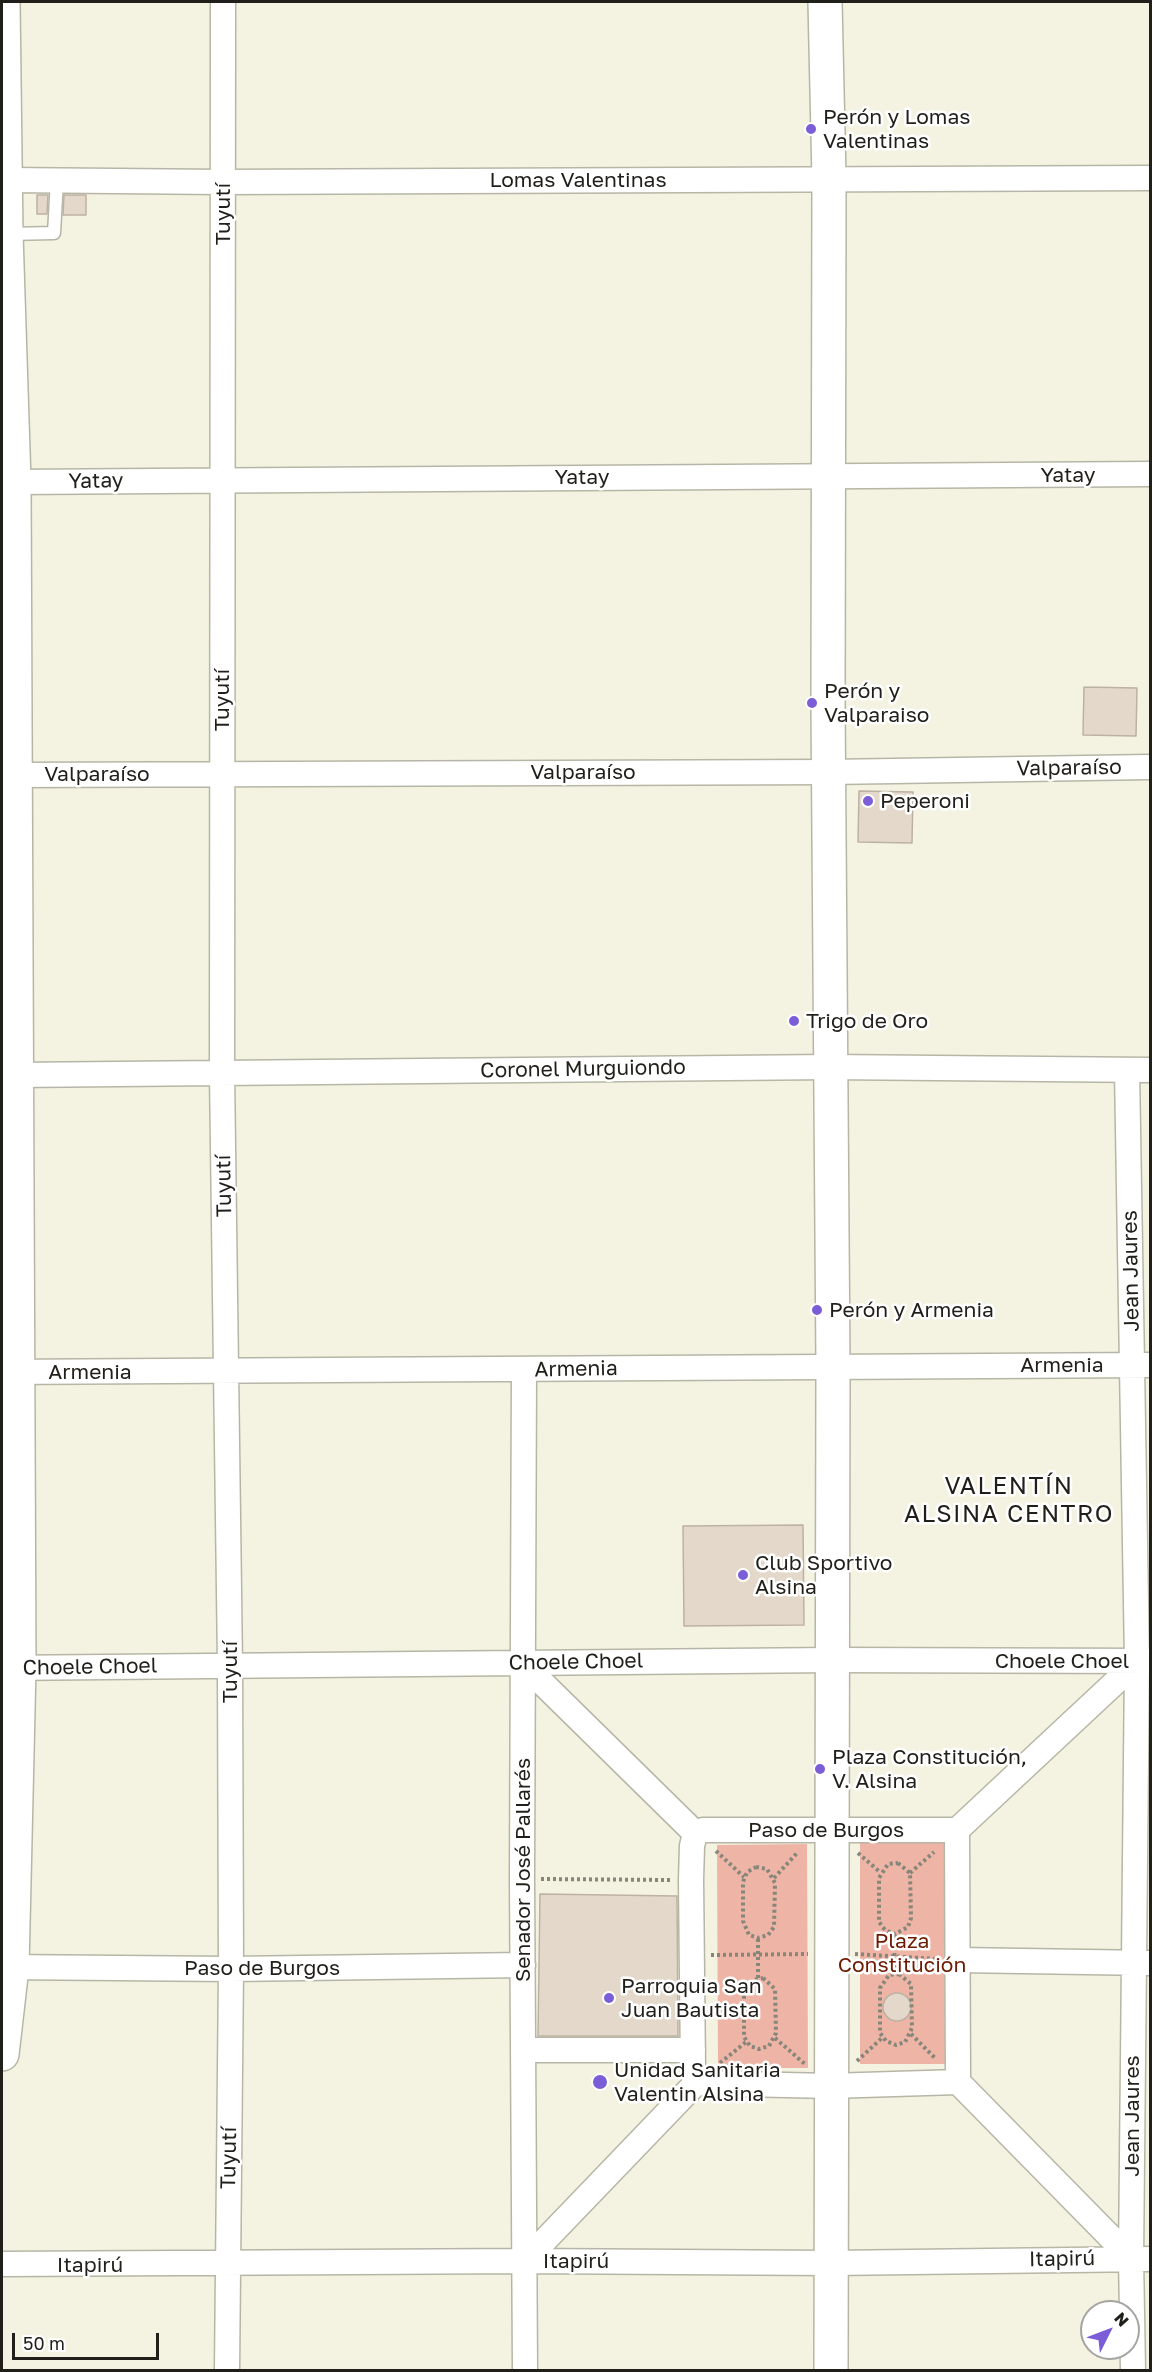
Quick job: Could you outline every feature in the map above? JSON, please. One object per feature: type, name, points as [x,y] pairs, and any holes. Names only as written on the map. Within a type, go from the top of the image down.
[{"type":"street","points":[[2,2054],[7,1967],[10,1372],[16,1075],[14,482],[5,250],[3,2]]},
{"type":"street","name":"Tuyutí","points":[[223,2],[222,1073],[230,1665],[231,1969],[227,2370]]},
{"type":"street","points":[[825,2],[829,179],[829,1067],[833,1365],[831,1660],[825,1830],[830,1954],[831,2370]]},
{"type":"street","name":"Lomas Valentinas","points":[[6,180],[223,182],[1150,178]]},
{"type":"street","name":"Yatay","points":[[14,482],[1150,474]]},
{"type":"street","name":"Valparaíso","points":[[16,775],[829,772],[1150,767]]},
{"type":"street","name":"Coronel Murguiondo","points":[[16,1075],[829,1067],[1139,1070]]},
{"type":"street","name":"Jean Jaures","points":[[1133,2370],[1141,2258],[1144,1661],[1139,1070]]},
{"type":"street","name":"Armenia","points":[[10,1372],[524,1370],[833,1365],[1142,1365]]},
{"type":"street","name":"Senador José Pallarés","points":[[524,1370],[522,1879],[525,2050],[525,2370]]},
{"type":"street","name":"Choele Choel","points":[[10,1668],[831,1660],[1144,1661]]},
{"type":"street","points":[[958,2082],[957,1830],[1144,1661]]},
{"type":"street","points":[[522,1663],[695,1833],[692,1846],[691,1880],[693,2069],[696,2083]]},
{"type":"street","name":"Paso de Burgos","points":[[695,1833],[703,1830],[957,1830]]},
{"type":"street","points":[[958,1960],[1142,1963]]},
{"type":"street","name":"Paso de Burgos","points":[[7,1967],[231,1969],[523,1965]]},
{"type":"street","points":[[525,2050],[693,2050]]},
{"type":"street","points":[[525,2261],[696,2083],[830,2086],[958,2082],[1141,2258]]},
{"type":"street","name":"Itapirú","points":[[2,2264],[525,2261],[831,2263],[1141,2258]]},
{"type":"lane","points":[[5,250],[54,233],[57,180]]},
{"type":"path","points":[[774,1878],[825,1830]]},
{"type":"path","points":[[695,1833],[744,1877]]},
{"type":"path","points":[[893,1863],[903,1865],[911,1878],[910,1923],[904,1931],[894,1934],[885,1930],[879,1917],[880,1872],[893,1863]]},
{"type":"path","points":[[756,1867],[767,1869],[774,1878],[774,1927],[768,1935],[758,1938],[749,1935],[743,1926],[744,1877],[756,1867]]},
{"type":"path","points":[[522,1879],[691,1880]]},
{"type":"path","points":[[894,1934],[894,1974]]},
{"type":"path","points":[[758,1938],[758,1978]]},
{"type":"path","points":[[692,1955],[894,1955],[958,1960]]},
{"type":"path","points":[[894,1974],[904,1976],[912,1989],[911,2034],[905,2042],[896,2045],[882,2037],[880,2027],[881,1983],[894,1974]]},
{"type":"path","points":[[758,1978],[768,1980],[776,1994],[775,2038],[769,2046],[759,2049],[746,2042],[744,2032],[745,1987],[758,1978]]},
{"type":"green space","name":"Plaza Constitución","points":[[860,1843],[944,1843],[945,2064],[860,2064]]},
{"type":"green space","name":"Plaza Constitución","points":[[807,1844],[808,2068],[718,2068],[717,1845]]},
{"type":"building","points":[[37,195],[48,195],[47,214],[37,214]]},
{"type":"building","points":[[64,195],[86,195],[86,215],[63,215]]},
{"type":"building","points":[[1084,687],[1137,688],[1136,736],[1083,735]]},
{"type":"building","points":[[859,791],[913,792],[912,843],[858,842]]},
{"type":"building","name":"Club Sportivo Alsina","points":[[803,1525],[804,1625],[684,1626],[683,1526]]},
{"type":"building","name":"Parroquia San Juan Bautista","points":[[540,1894],[677,1896],[678,2036],[538,2036]]},
{"type":"building","points":[[897,1993],[907,1997],[911,2007],[907,2017],[897,2021],[887,2017],[883,2007],[887,1997]]},
{"type":"place","name":"Perón y Lomas Valentinas","points":[[811,129]]},
{"type":"place","name":"Perón y Valparaiso","points":[[812,703]]},
{"type":"place","name":"Peperoni","points":[[868,801]]},
{"type":"place","name":"Trigo de Oro","points":[[794,1021]]},
{"type":"place","name":"Perón y Armenia","points":[[817,1310]]},
{"type":"place","name":"Club Sportivo Alsina","points":[[743,1575]]},
{"type":"place","name":"Plaza Constitución, V. Alsina","points":[[820,1769]]},
{"type":"place","name":"Parroquia San Juan Bautista","points":[[609,1998]]},
{"type":"place","name":"Unidad Sanitaria Valentin Alsina","points":[[600,2082]]},
{"type":"district","name":"VALENTÍN ALSINA CENTRO","points":[[1009,1500]]}]
